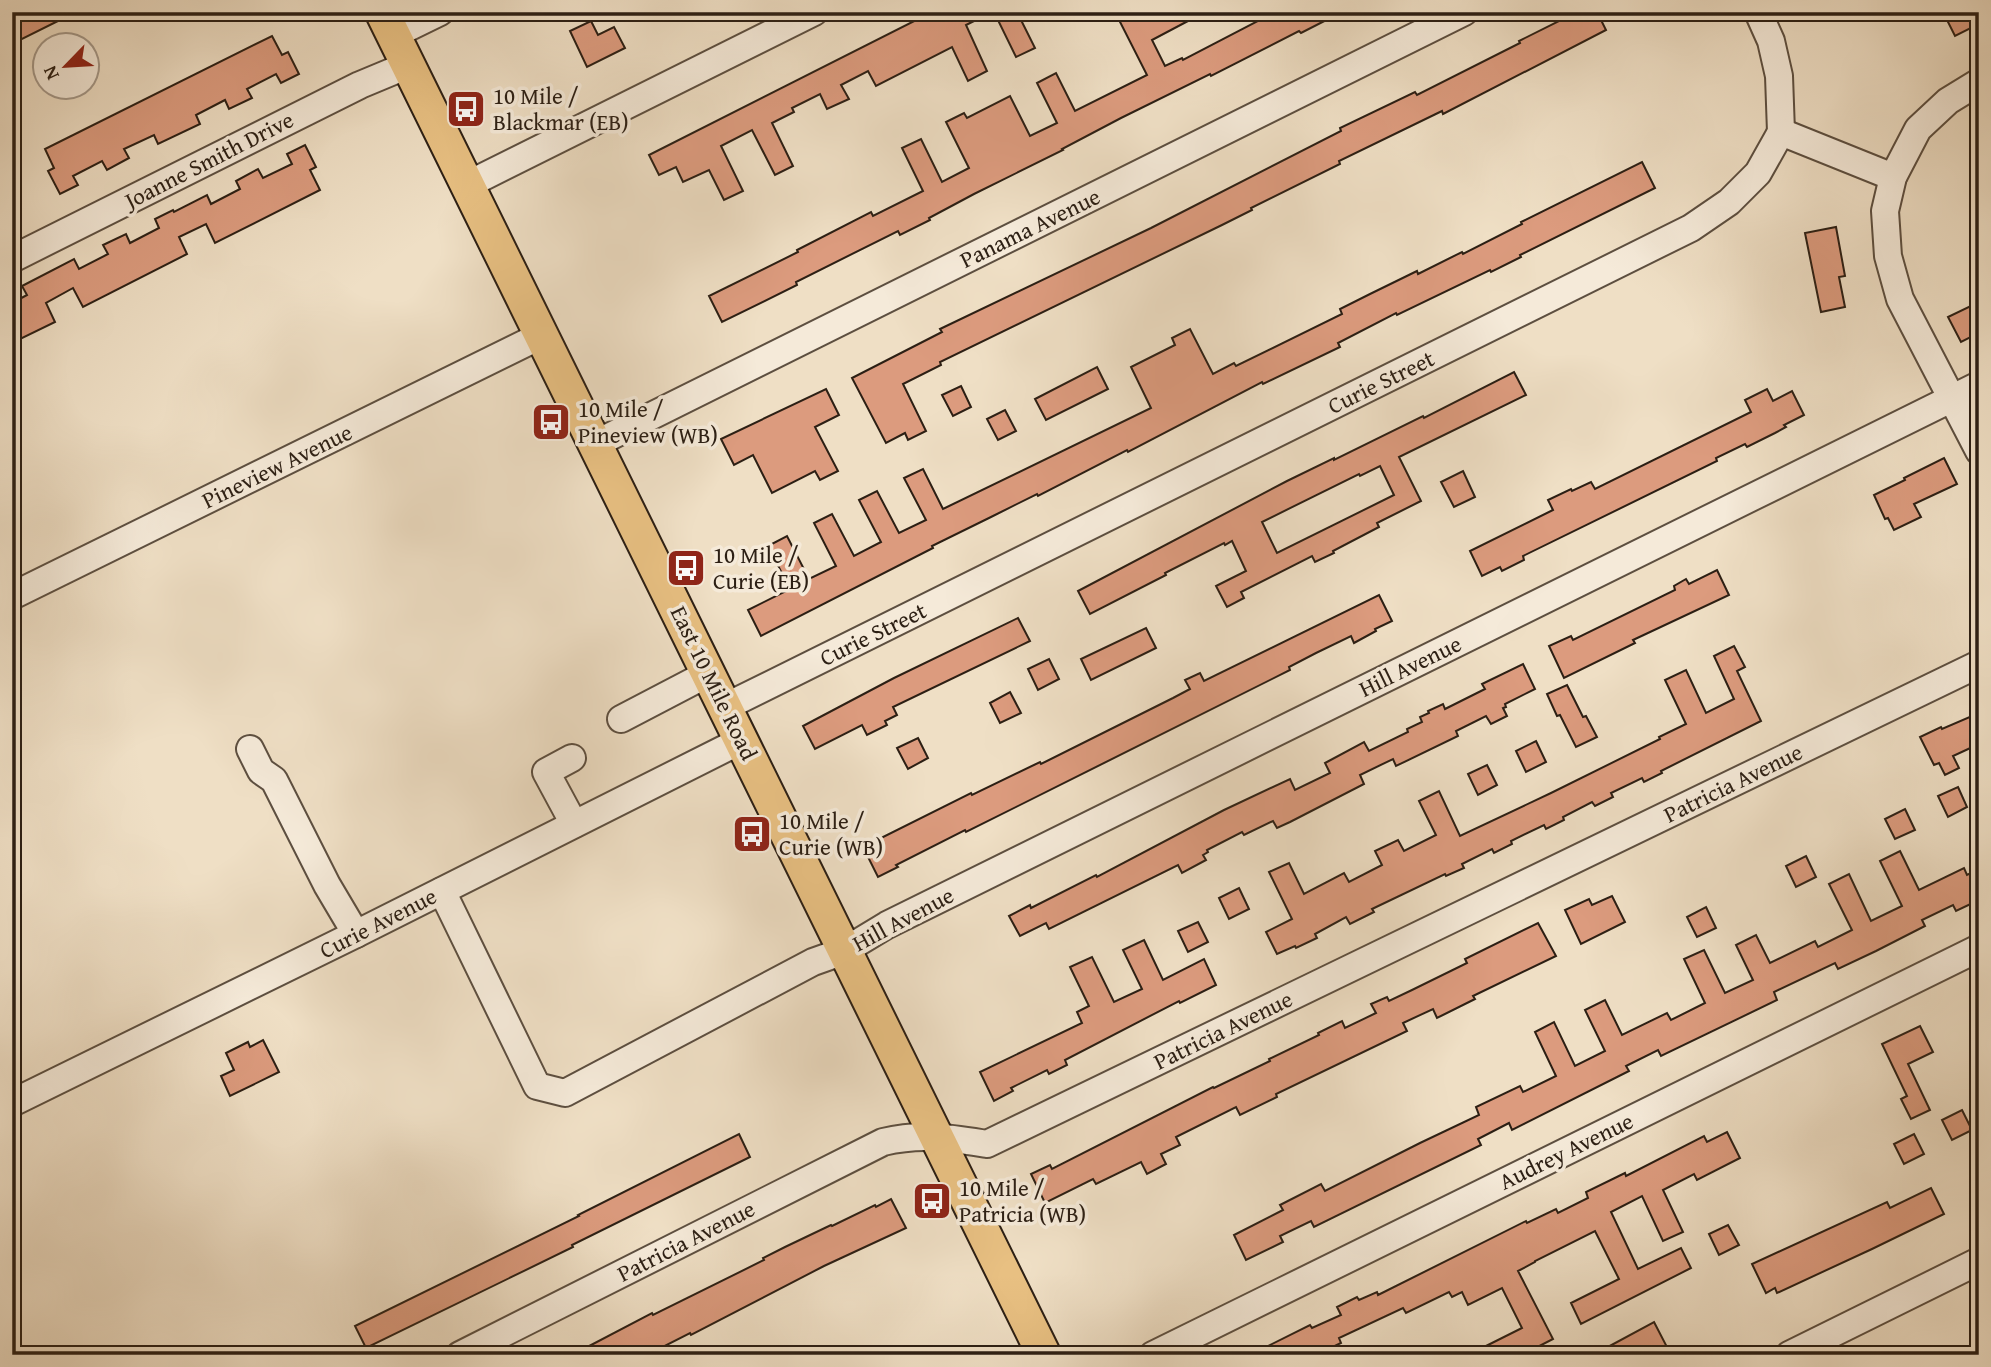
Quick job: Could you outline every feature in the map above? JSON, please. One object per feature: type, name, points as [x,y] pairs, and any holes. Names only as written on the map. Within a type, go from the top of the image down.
[{"type":"main road","name":"East 10 Mile Road","points":[[388,24],[1044,1355]]},
{"type":"street","points":[[388,24],[439,12]]},
{"type":"street","points":[[467,185],[814,12]]},
{"type":"street","name":"Panama Avenue","points":[[595,444],[1464,12]]},
{"type":"street","points":[[1758,12],[1771,40],[1779,76],[1781,132],[1893,177]]},
{"type":"street","name":"Joanne Smith Drive","points":[[12,258],[360,85],[408,65]]},
{"type":"street","points":[[1979,82],[1948,100],[1918,128],[1893,177],[1885,211],[1888,256],[1900,299],[1979,452]]},
{"type":"street","name":"Curie Street","points":[[725,707],[1691,228],[1730,202],[1758,173],[1781,132]]},
{"type":"street","name":"Pineview Avenue","points":[[12,596],[542,335]]},
{"type":"street","name":"Hill Avenue","points":[[442,891],[537,1086],[565,1093],[813,962],[844,951],[887,925],[1979,385]]},
{"type":"street","name":"Patricia Avenue","points":[[460,1355],[883,1142],[905,1137],[935,1136],[988,1144],[1979,664]]},
{"type":"street","points":[[621,719],[709,673]]},
{"type":"street","name":"Curie Avenue","points":[[12,1103],[742,740]]},
{"type":"street","points":[[250,749],[261,771],[274,780],[327,886],[356,934]]},
{"type":"street","points":[[572,758],[547,772],[574,824]]},
{"type":"street","name":"Audrey Avenue","points":[[1153,1355],[1979,948]]},
{"type":"street","points":[[1789,1355],[1979,1261]]},
{"type":"building","points":[[12,12],[76,12],[32,32],[12,44]]},
{"type":"building","points":[[932,12],[992,12],[966,25],[987,71],[968,81],[952,47],[876,86],[868,71],[841,85],[849,99],[827,109],[820,94],[792,108],[794,112],[772,123],[793,166],[775,175],[752,130],[721,146],[743,191],[724,200],[709,170],[683,182],[676,167],[659,175],[649,155]]},
{"type":"building","points":[[994,12],[1017,12],[1035,48],[1016,57]]},
{"type":"building","points":[[1115,12],[1205,12],[1152,40],[1165,66],[1182,58],[1183,60],[1275,12],[1342,12],[1121,118],[929,218],[930,220],[900,235],[898,231],[722,322],[709,296],[871,212],[873,216],[923,191],[902,148],[921,139],[942,182],[969,168],[946,122],[964,113],[967,118],[1010,96],[1030,136],[1057,123],[1037,83],[1056,73],[1075,111],[1147,75]]},
{"type":"building","points":[[1577,12],[1597,12],[1606,30],[1443,114],[1442,111],[1339,161],[1340,164],[1251,208],[1252,210],[940,362],[941,365],[903,384],[926,431],[908,440],[905,433],[886,443],[852,378],[942,332],[940,329],[1151,228],[1341,131],[1340,128],[1415,92],[1417,95]]},
{"type":"building","points":[[1943,12],[1979,12],[1979,24],[1955,36]]},
{"type":"building","points":[[591,21],[598,35],[614,27],[625,48],[587,67],[570,31]]},
{"type":"building","points":[[272,36],[282,55],[288,52],[299,74],[281,83],[276,74],[247,89],[252,98],[229,109],[225,100],[196,115],[200,124],[158,144],[154,135],[124,149],[129,158],[107,170],[102,161],[73,176],[78,185],[60,194],[48,171],[54,168],[45,149]]},
{"type":"building","points":[[305,145],[316,167],[310,170],[320,190],[215,243],[206,224],[179,237],[187,254],[83,307],[73,288],[46,303],[55,322],[12,343],[12,303],[27,295],[22,286],[74,259],[79,269],[108,254],[103,245],[126,234],[130,243],[159,228],[155,219],[207,195],[211,204],[240,189],[236,181],[258,169],[263,178],[292,164],[287,154]]},
{"type":"building","points":[[1642,162],[1655,188],[1491,272],[1490,270],[1397,315],[1396,313],[1338,343],[1340,347],[1263,384],[1262,382],[1128,452],[1127,450],[932,546],[933,548],[761,636],[748,610],[790,589],[768,546],[787,536],[809,579],[836,566],[814,523],[832,514],[854,556],[881,542],[859,500],[877,491],[899,533],[926,520],[904,478],[923,469],[943,509],[1151,408],[1131,367],[1175,345],[1172,338],[1190,329],[1213,374],[1234,363],[1236,366],[1342,314],[1340,309],[1417,271],[1418,274],[1462,252],[1463,254]]},
{"type":"building","points":[[1836,227],[1845,276],[1839,277],[1845,307],[1821,312],[1805,233]]},
{"type":"building","points":[[1979,302],[1979,333],[1961,342],[1948,317]]},
{"type":"building","points":[[1097,367],[1108,389],[1046,420],[1035,399]]},
{"type":"building","points":[[1514,372],[1526,395],[1399,457],[1421,501],[1377,523],[1379,527],[1333,551],[1334,553],[1315,562],[1312,556],[1241,592],[1244,598],[1227,607],[1216,586],[1246,571],[1232,541],[1165,573],[1166,575],[1090,614],[1078,591],[1287,481],[1423,416],[1424,418]],"holes":[[[1380,466],[1394,495],[1277,553],[1262,522]]]},
{"type":"building","points":[[961,386],[971,407],[953,416],[942,395]]},
{"type":"building","points":[[826,389],[839,415],[815,427],[838,471],[820,480],[815,471],[772,493],[753,455],[734,465],[721,439]]},
{"type":"building","points":[[1767,389],[1773,401],[1792,391],[1804,415],[1775,433],[1716,458],[1717,461],[1523,556],[1524,560],[1502,571],[1500,567],[1482,576],[1470,551],[1553,510],[1548,500],[1591,482],[1595,489],[1751,412],[1745,400]]},
{"type":"building","points":[[1005,410],[1016,431],[998,440],[987,419]]},
{"type":"building","points":[[1944,458],[1957,484],[1914,504],[1921,517],[1894,530],[1888,518],[1885,519],[1874,495]]},
{"type":"building","points":[[1463,471],[1475,497],[1454,507],[1441,482]]},
{"type":"building","points":[[1717,570],[1729,595],[1633,640],[1635,643],[1564,678],[1549,646],[1571,636],[1573,640],[1675,590],[1674,586],[1686,579],[1689,584]]},
{"type":"building","points":[[1379,595],[1392,621],[1375,629],[1376,631],[1354,643],[1351,636],[1316,653],[1289,667],[1290,670],[966,832],[965,830],[878,877],[863,847],[971,793],[972,795],[1040,762],[1041,764],[1173,698],[1190,689],[1185,680],[1200,673],[1204,681]]},
{"type":"building","points":[[1018,618],[1030,641],[893,707],[897,715],[885,721],[887,725],[867,735],[862,725],[815,749],[803,726]]},
{"type":"building","points":[[1146,628],[1156,648],[1091,680],[1081,659]]},
{"type":"building","points":[[1734,646],[1745,667],[1737,671],[1761,721],[1644,782],[1642,778],[1611,793],[1613,797],[1595,806],[1592,802],[1546,829],[1544,825],[1511,841],[1512,844],[1494,853],[1492,849],[1462,864],[1464,868],[1446,876],[1445,874],[1372,909],[1374,912],[1350,924],[1346,917],[1315,934],[1317,938],[1277,954],[1266,932],[1292,919],[1269,872],[1289,863],[1304,894],[1344,873],[1349,882],[1382,865],[1375,851],[1398,840],[1404,851],[1436,835],[1419,801],[1439,791],[1460,836],[1551,793],[1686,724],[1665,680],[1686,670],[1706,713],[1734,699],[1714,656]]},
{"type":"building","points":[[1049,659],[1059,679],[1038,690],[1028,669]]},
{"type":"building","points":[[1523,664],[1535,689],[1505,704],[1506,707],[1503,708],[1507,716],[1491,724],[1486,716],[1456,731],[1458,736],[1396,766],[1393,759],[1360,775],[1364,784],[1290,822],[1277,828],[1273,821],[1244,835],[1242,832],[1207,850],[1203,855],[1206,860],[1182,873],[1178,865],[1049,929],[1046,923],[1020,936],[1009,916],[1030,905],[1031,908],[1096,875],[1097,877],[1224,810],[1290,779],[1295,790],[1330,773],[1325,763],[1364,742],[1369,751],[1408,732],[1407,729],[1422,722],[1420,717],[1429,713],[1428,711],[1443,704],[1445,709],[1485,689],[1482,684]]},
{"type":"building","points":[[1567,685],[1583,717],[1586,716],[1597,737],[1576,747],[1547,694]]},
{"type":"building","points":[[1010,692],[1021,713],[1000,723],[990,703]]},
{"type":"building","points":[[1979,713],[1979,744],[1953,756],[1959,768],[1945,775],[1939,763],[1934,765],[1920,737]]},
{"type":"building","points":[[918,738],[928,758],[908,769],[897,748]]},
{"type":"building","points":[[1536,741],[1546,762],[1526,772],[1516,751]]},
{"type":"building","points":[[1487,765],[1497,785],[1478,795],[1468,774]]},
{"type":"building","points":[[1958,787],[1967,807],[1948,817],[1938,796]]},
{"type":"building","points":[[1905,809],[1915,830],[1895,839],[1885,819]]},
{"type":"building","points":[[1900,851],[1919,890],[1964,868],[1967,875],[1979,869],[1979,900],[1956,911],[1953,905],[1922,920],[1925,926],[1876,951],[1838,969],[1835,963],[1774,992],[1777,1000],[1661,1056],[1658,1050],[1626,1066],[1629,1071],[1512,1130],[1509,1123],[1478,1139],[1481,1145],[1314,1227],[1311,1221],[1280,1236],[1283,1242],[1246,1260],[1234,1235],[1283,1210],[1280,1205],[1321,1184],[1325,1191],[1479,1115],[1476,1107],[1520,1086],[1523,1092],[1556,1076],[1535,1032],[1554,1022],[1575,1066],[1605,1051],[1585,1010],[1605,1000],[1622,1035],[1667,1013],[1671,1020],[1705,1003],[1684,959],[1704,950],[1725,993],[1753,980],[1736,945],[1756,935],[1770,963],[1815,941],[1818,947],[1852,930],[1829,884],[1849,874],[1871,921],[1902,906],[1880,861]]},
{"type":"building","points":[[1806,856],[1816,877],[1796,887],[1786,866]]},
{"type":"building","points":[[1239,888],[1249,909],[1229,919],[1219,898]]},
{"type":"building","points":[[1612,896],[1625,922],[1581,944],[1565,910],[1589,899],[1592,905]]},
{"type":"building","points":[[1706,907],[1716,928],[1697,937],[1687,917]]},
{"type":"building","points":[[1198,922],[1208,942],[1188,952],[1178,931]]},
{"type":"building","points":[[1538,923],[1556,956],[1473,996],[1475,999],[1437,1018],[1433,1009],[1403,1023],[1407,1031],[1276,1094],[1277,1097],[1240,1115],[1236,1107],[1176,1137],[1180,1145],[1161,1154],[1166,1164],[1147,1174],[1141,1162],[1096,1184],[1093,1179],[1045,1203],[1031,1174],[1050,1165],[1052,1169],[1270,1061],[1269,1059],[1342,1021],[1345,1028],[1376,1013],[1371,1004],[1387,997],[1389,1001],[1412,990],[1467,963],[1465,959]]},
{"type":"building","points":[[1144,940],[1163,980],[1204,959],[1216,985],[1180,1003],[1179,1001],[1065,1060],[1067,1065],[1049,1074],[1047,1070],[1011,1088],[1013,1091],[994,1101],[980,1072],[1082,1023],[1077,1012],[1089,1006],[1070,967],[1092,957],[1114,1002],[1142,989],[1123,950]]},
{"type":"building","points":[[1920,1026],[1933,1052],[1908,1064],[1930,1110],[1911,1119],[1901,1099],[1907,1096],[1882,1044]]},
{"type":"building","points":[[263,1040],[279,1072],[230,1096],[221,1076],[234,1070],[226,1053],[248,1042],[250,1047]]},
{"type":"building","points":[[1962,1110],[1972,1130],[1952,1140],[1942,1120]]},
{"type":"building","points":[[1727,1132],[1740,1158],[1697,1180],[1694,1174],[1663,1190],[1683,1232],[1663,1241],[1642,1196],[1611,1212],[1638,1269],[1681,1248],[1691,1268],[1581,1324],[1571,1303],[1619,1279],[1595,1231],[1535,1261],[1518,1271],[1553,1339],[1522,1355],[1468,1355],[1522,1328],[1502,1288],[1468,1305],[1462,1292],[1452,1297],[1449,1292],[1406,1313],[1403,1308],[1339,1338],[1341,1343],[1316,1355],[1250,1355],[1310,1325],[1312,1328],[1341,1315],[1337,1307],[1357,1297],[1359,1300],[1377,1292],[1378,1295],[1526,1221],[1527,1223],[1556,1209],[1558,1213],[1588,1198],[1586,1192],[1625,1173],[1626,1176],[1704,1136],[1707,1142]]},
{"type":"building","points":[[739,1134],[750,1157],[366,1348],[355,1326]]},
{"type":"building","points":[[1914,1134],[1924,1154],[1904,1164],[1894,1144]]},
{"type":"building","points":[[1931,1188],[1944,1214],[1777,1293],[1775,1288],[1766,1293],[1752,1264],[1887,1202],[1890,1208]]},
{"type":"building","points":[[891,1199],[906,1228],[824,1266],[691,1335],[690,1333],[647,1355],[572,1355],[785,1247]]},
{"type":"building","points":[[1728,1225],[1739,1245],[1719,1255],[1709,1234]]},
{"type":"building","points":[[1654,1322],[1668,1349],[1657,1355],[1593,1355]]},
{"type":"place","name":"10 Mile / Blackmar (EB)","points":[[466,109]]},
{"type":"place","name":"10 Mile / Pineview (WB)","points":[[551,422]]},
{"type":"place","name":"10 Mile / Curie (EB)","points":[[686,568]]},
{"type":"place","name":"10 Mile / Curie (WB)","points":[[752,834]]},
{"type":"place","name":"10 Mile / Patricia (WB)","points":[[932,1201]]}]
